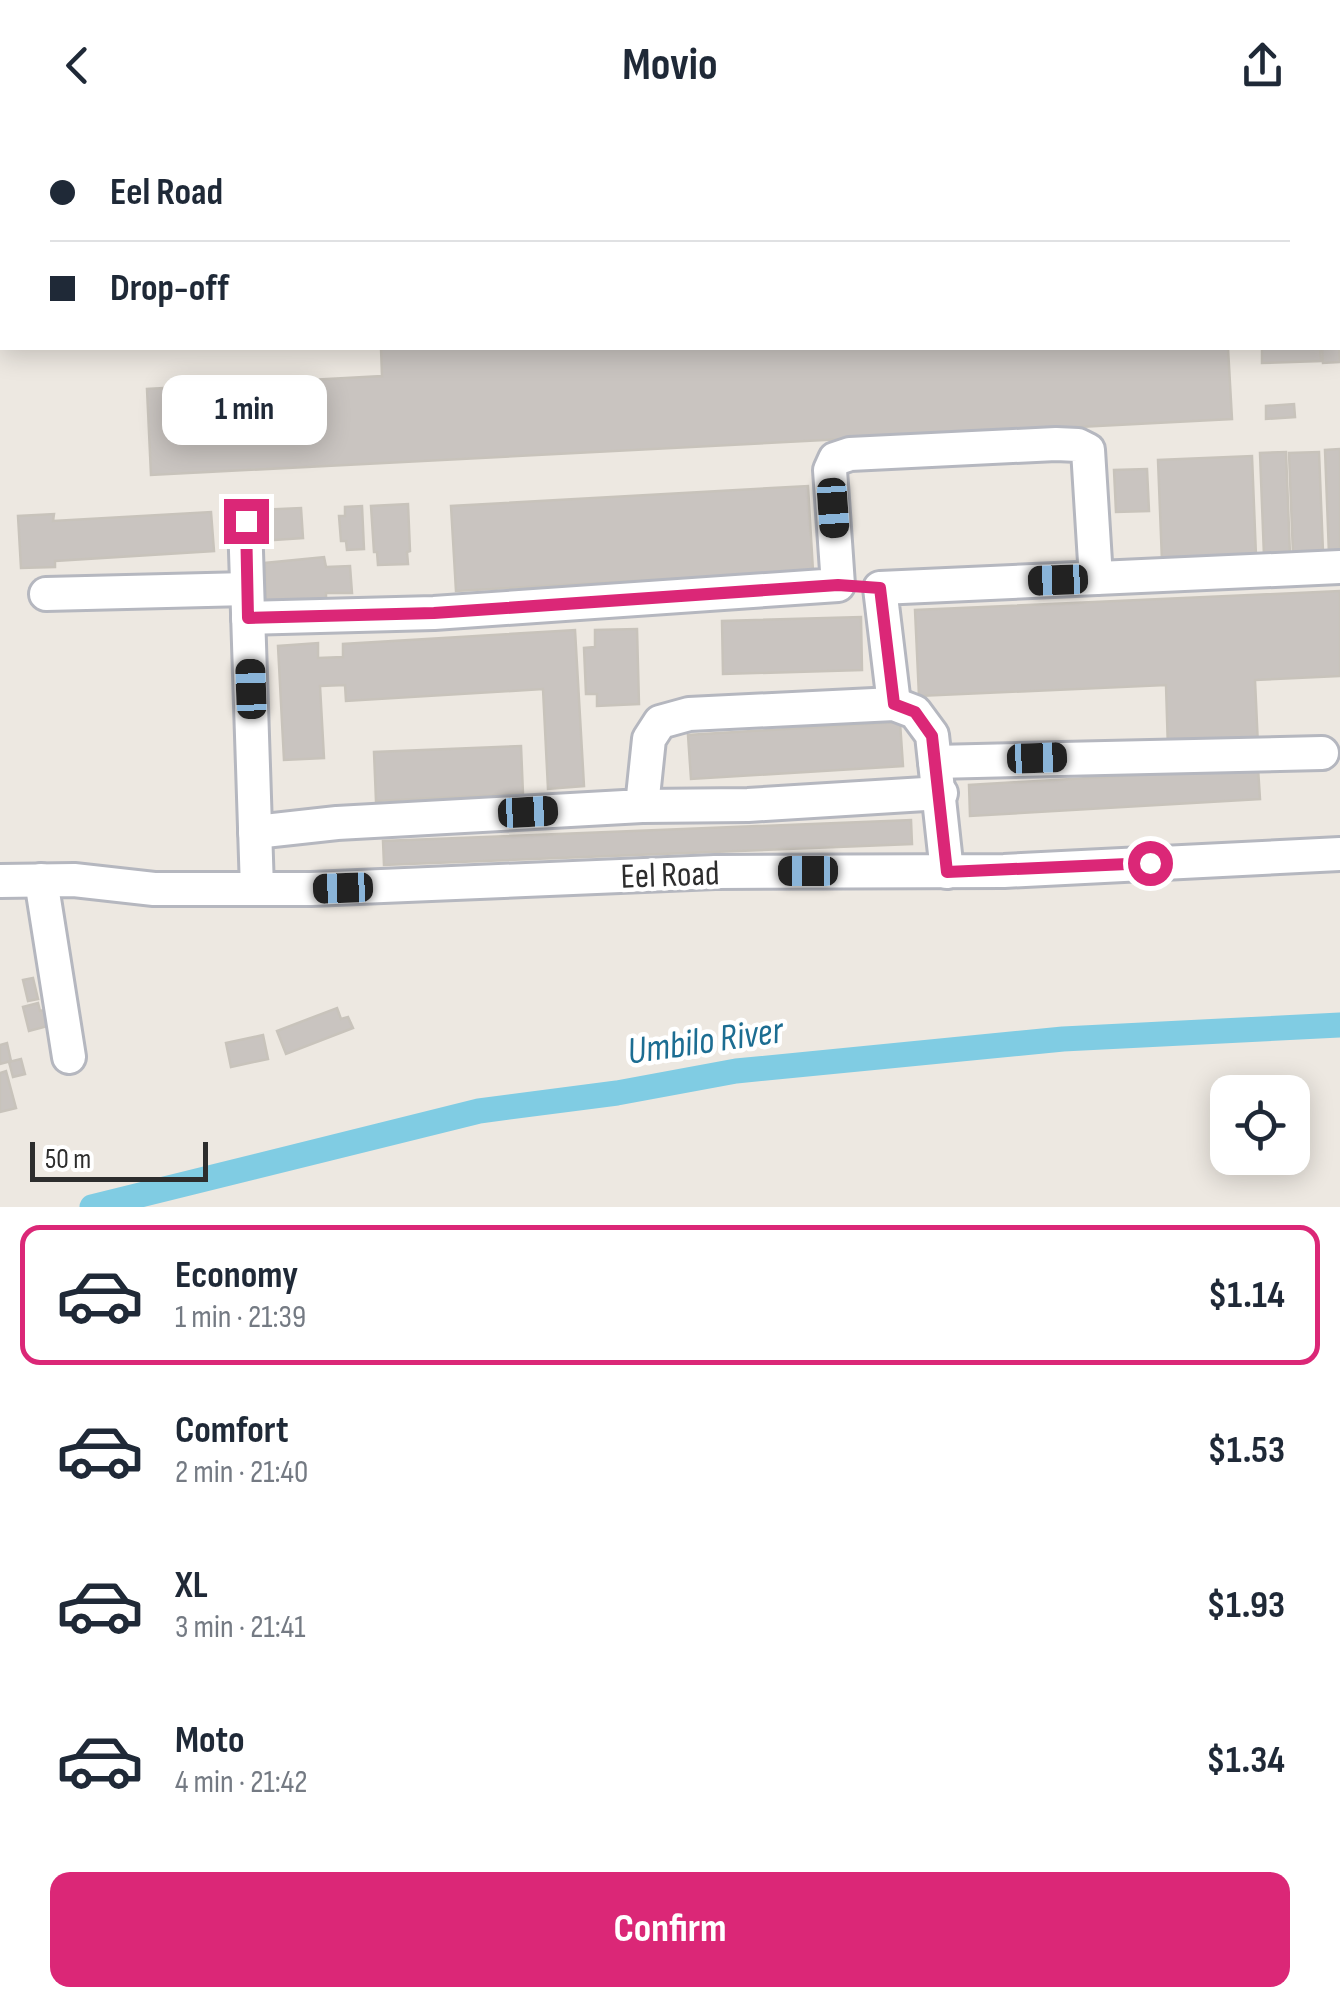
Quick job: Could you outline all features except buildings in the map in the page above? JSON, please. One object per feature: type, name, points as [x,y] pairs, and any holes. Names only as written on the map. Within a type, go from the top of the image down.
[{"type":"street","points":[[838,585],[830,470],[835,459],[850,454],[1056,444],[1078,445],[1088,450],[1096,578]]},
{"type":"street","points":[[246,521],[257,889]]},
{"type":"street","points":[[46,594],[434,613],[838,585],[880,588],[1340,567]]},
{"type":"street","points":[[880,588],[894,704]]},
{"type":"street","points":[[642,806],[649,738],[660,722],[689,714],[894,704],[909,708],[932,736],[947,872]]},
{"type":"street","points":[[255,832],[338,822],[748,804],[938,777],[1322,753]]},
{"type":"street","name":"Eel Road","points":[[0,881],[74,880],[154,889],[257,889],[716,872],[947,872],[1340,854]]},
{"type":"street","points":[[41,880],[69,1057]]},
{"type":"waterway","name":"Umbilo River","points":[[92,1207],[479,1111],[617,1093],[736,1071],[1063,1039],[1340,1025]]},
{"type":"route","points":[[246,521],[248,618],[434,613],[838,585],[880,588],[894,704],[915,712],[932,736],[947,872],[1150,863]]}]
